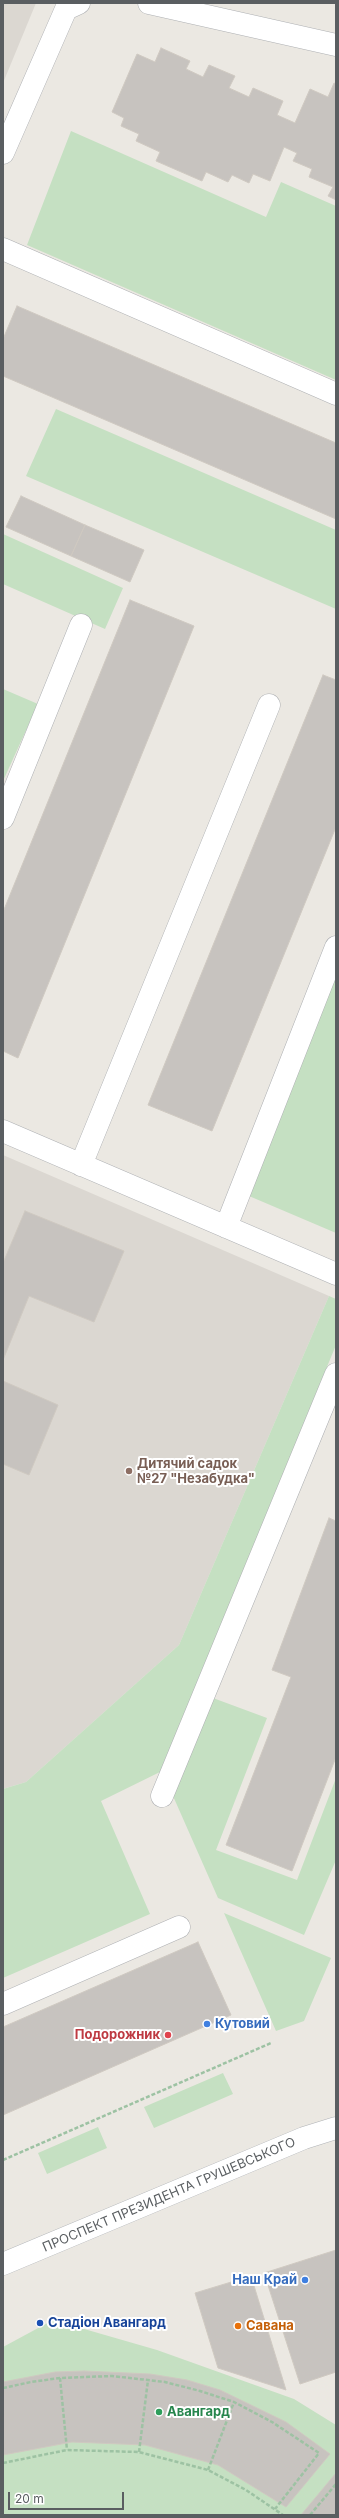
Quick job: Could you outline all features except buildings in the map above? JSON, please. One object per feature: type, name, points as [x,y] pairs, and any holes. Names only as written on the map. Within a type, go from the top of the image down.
[{"type":"street","points":[[3,152],[66,9],[79,3]]},
{"type":"street","points":[[149,3],[336,45]]},
{"type":"street","points":[[3,249],[336,394]]},
{"type":"street","points":[[3,818],[81,625]]},
{"type":"street","points":[[81,1165],[269,705]]},
{"type":"street","points":[[226,1227],[336,947]]},
{"type":"street","points":[[3,1131],[336,1274]]},
{"type":"street","points":[[162,1796],[336,1374]]},
{"type":"street","points":[[3,2004],[179,1927]]},
{"type":"street","name":"ПРОСПЕКТ ПРЕЗИДЕНТА ГРУШЕВСЬКОГО","points":[[3,2264],[304,2138],[336,2128]]},
{"type":"path","points":[[3,2160],[271,2044]]},
{"type":"path","points":[[3,2388],[60,2378],[112,2376],[148,2380],[200,2391],[234,2402],[278,2425],[320,2453],[275,2509]]},
{"type":"path","points":[[60,2378],[67,2450]]},
{"type":"path","points":[[139,2452],[148,2380]]},
{"type":"path","points":[[208,2470],[234,2402]]},
{"type":"path","points":[[3,2463],[67,2450],[139,2452],[208,2470],[283,2515]]},
{"type":"path","points":[[310,2515],[336,2484]]},
{"type":"shaded area","points":[[3,3],[36,3],[3,83]]},
{"type":"shaded area","name":"Дитячий садок №27 \"Незабудка\"","points":[[3,1155],[329,1296],[179,1645],[26,1782],[3,1789]]},
{"type":"green space","points":[[71,131],[266,217],[281,182],[336,206],[336,380],[27,245]]},
{"type":"green space","points":[[56,409],[336,530],[336,609],[26,476]]},
{"type":"green space","points":[[3,534],[123,588],[105,629],[3,584]]},
{"type":"green space","points":[[3,689],[38,704],[3,781]]},
{"type":"green space","points":[[336,976],[336,1233],[249,1196]]},
{"type":"green space","points":[[329,1296],[336,1299],[336,1345],[160,1772],[101,1801],[150,1914],[3,1978],[3,1789],[26,1782],[179,1645]]},
{"type":"green space","points":[[213,1698],[267,1718],[216,1850],[297,1880],[336,1778],[336,1860],[304,1935],[218,1898],[173,1796]]},
{"type":"green space","points":[[224,1913],[331,1958],[304,2021],[276,2031]]},
{"type":"green space","points":[[223,2073],[233,2094],[154,2128],[144,2107]]},
{"type":"green space","points":[[98,2127],[107,2148],[47,2174],[38,2153]]},
{"type":"green space","name":"Авангард","points":[[53,2320],[157,2350],[294,2399],[336,2425],[336,2515],[3,2515],[3,2347]]},
{"type":"place","name":"Дитячий садок №27 \"Незабудка\"","points":[[129,1471]]},
{"type":"place","name":"Кутовий","points":[[207,2024]]},
{"type":"place","name":"Подорожник","points":[[168,2035]]},
{"type":"place","name":"Наш Край","points":[[305,2280]]},
{"type":"place","name":"Стадіон Авангард","points":[[40,2323]]},
{"type":"place","name":"Савана","points":[[238,2326]]},
{"type":"place","name":"Авангард","points":[[159,2412]]}]
